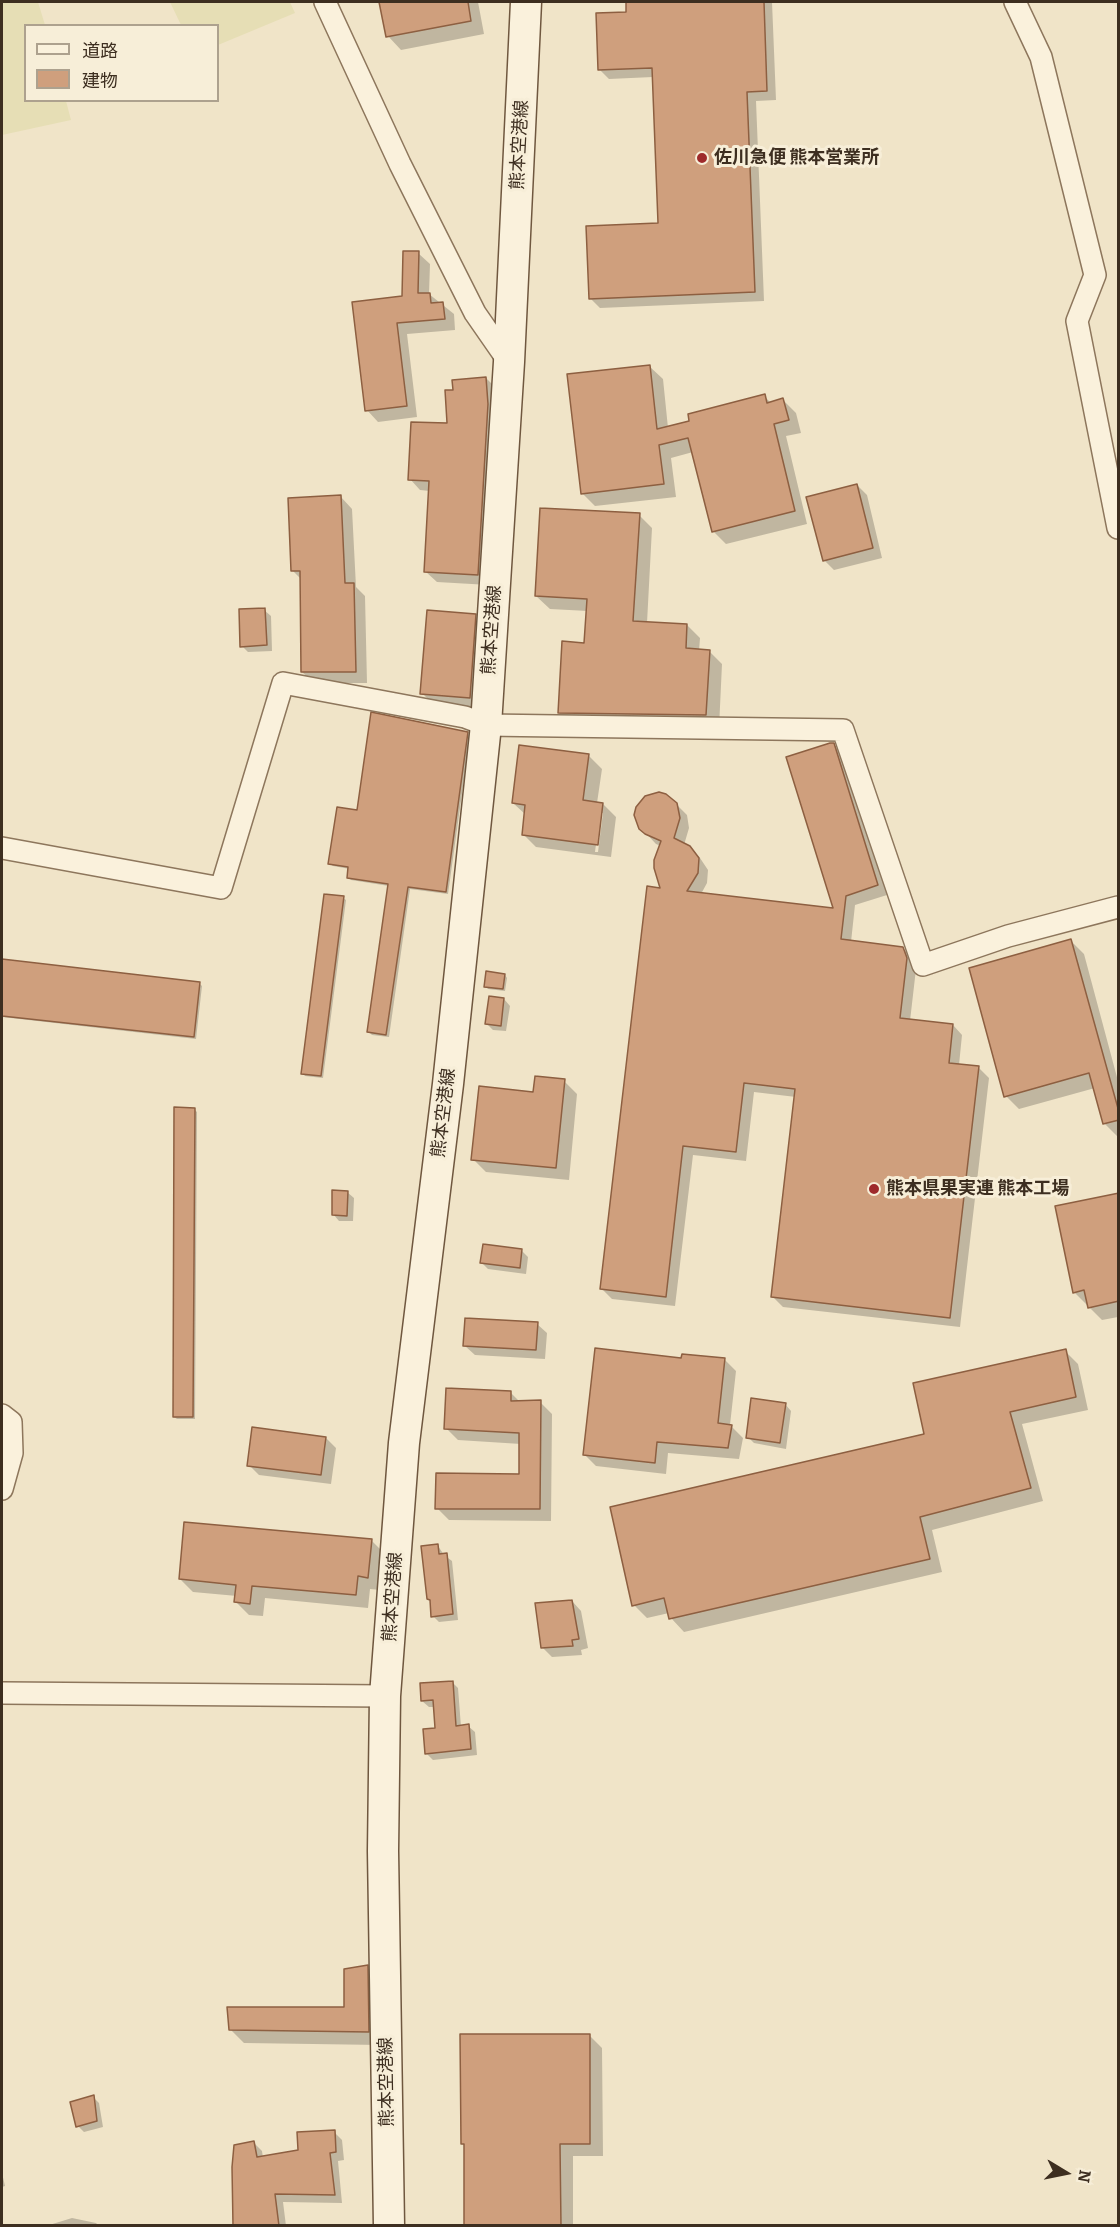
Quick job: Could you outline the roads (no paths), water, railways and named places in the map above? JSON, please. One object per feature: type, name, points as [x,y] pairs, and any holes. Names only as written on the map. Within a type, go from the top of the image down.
[{"type":"main road","name":"熊本空港線","points":[[389,2226],[383,1851],[385,1696],[404,1443],[448,1084],[486,725],[509,362],[526,2]]},
{"type":"street","points":[[325,2],[400,164],[475,313],[509,362]]},
{"type":"street","points":[[1015,2],[1041,57],[1095,275],[1077,321],[1119,528]]},
{"type":"street","points":[[2,848],[221,888],[284,683],[465,717],[486,725],[843,730],[923,965],[1008,936],[1119,907]]},
{"type":"street","points":[[2,1415],[10,1422],[12,1453],[2,1489]]},
{"type":"street","points":[[2,1693],[385,1696]]},
{"type":"place","name":"佐川急便 熊本営業所","points":[[702,158]]},
{"type":"place","name":"熊本県果実連 熊本工場","points":[[874,1189]]}]
